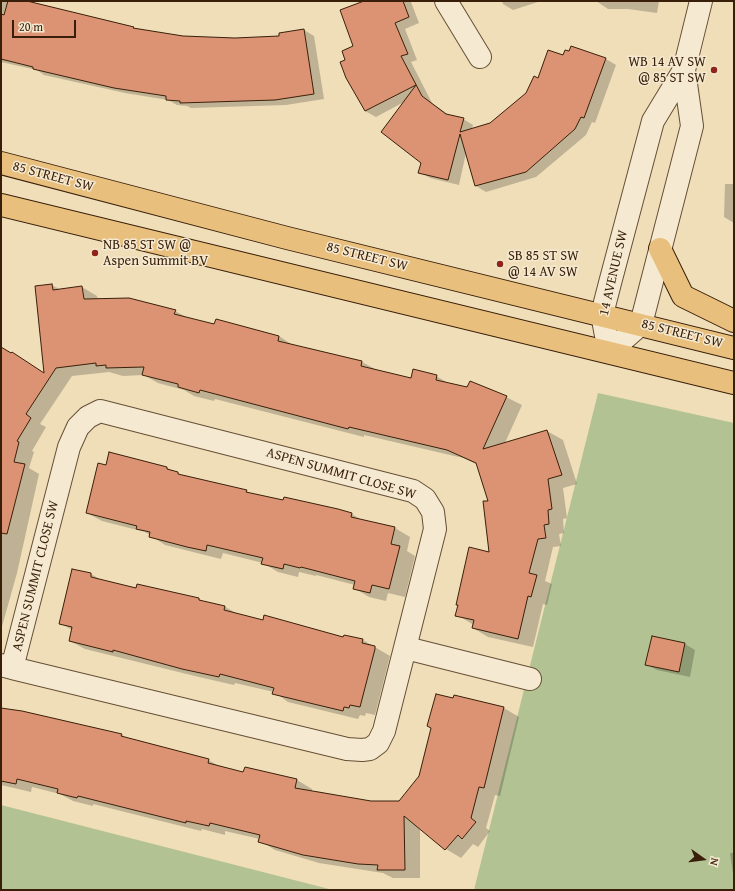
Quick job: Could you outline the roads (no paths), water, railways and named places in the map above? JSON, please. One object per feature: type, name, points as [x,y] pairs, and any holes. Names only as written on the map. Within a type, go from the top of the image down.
[{"type":"main road","name":"85 STREET SW","points":[[1,163],[287,238],[602,314],[734,348]]},
{"type":"main road","points":[[1,205],[734,383]]},
{"type":"main road","points":[[660,249],[683,296],[734,321]]},
{"type":"street","points":[[446,1],[480,57]]},
{"type":"street","name":"14 AVENUE SW","points":[[608,352],[602,314],[653,121],[684,70],[701,1]]},
{"type":"street","name":"14 AVENUE SW","points":[[641,324],[692,126],[684,70]]},
{"type":"street","points":[[608,352],[641,324]]},
{"type":"street","name":"ASPEN SUMMIT CLOSE SW","points":[[100,412],[413,491],[419,494],[430,505],[433,512],[435,529],[384,731],[378,743],[370,749],[347,749],[7,667],[69,447],[78,427],[88,416],[100,412]]},
{"type":"street","points":[[406,648],[530,679]]},
{"type":"place","name":"WB 14 AV SW @ 85 ST SW","points":[[714,70]]},
{"type":"place","name":"NB 85 ST SW @ Aspen Summit BV","points":[[95,253]]},
{"type":"place","name":"SB 85 ST SW @ 14 AV SW","points":[[500,264]]}]
